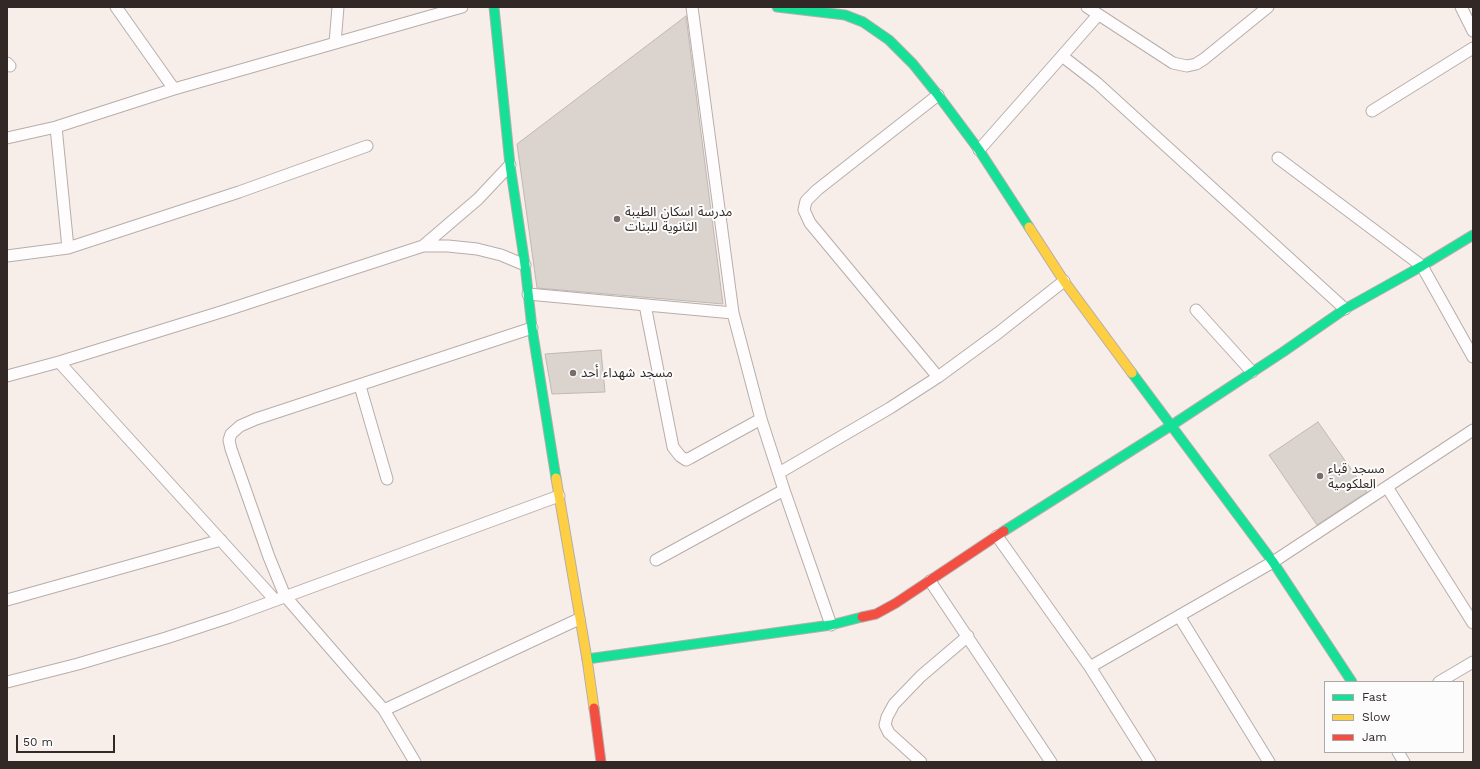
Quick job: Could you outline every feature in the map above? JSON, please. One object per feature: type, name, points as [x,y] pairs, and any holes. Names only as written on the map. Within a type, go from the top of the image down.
[{"type":"street","points":[[116,7],[174,89]]},
{"type":"street","points":[[335,42],[338,7]]},
{"type":"street","points":[[7,138],[56,127],[174,89],[462,7]]},
{"type":"street","points":[[494,7],[510,165],[525,265],[532,328],[586,658],[601,762]]},
{"type":"street","points":[[692,7],[733,313],[762,419],[784,490],[831,624]]},
{"type":"street","points":[[776,7],[848,11],[890,40],[913,64],[938,95],[978,150],[1064,281],[1273,562],[1351,681]]},
{"type":"street","points":[[1087,7],[1173,63],[1187,66],[1196,64],[1204,59],[1268,7]]},
{"type":"street","points":[[1461,7],[1473,31]]},
{"type":"street","points":[[978,150],[1098,14]]},
{"type":"street","points":[[1372,111],[1473,48]]},
{"type":"street","points":[[1062,56],[1097,83],[1345,309]]},
{"type":"street","points":[[938,95],[817,190],[806,201],[804,210],[810,222],[938,377]]},
{"type":"street","points":[[56,127],[68,248]]},
{"type":"street","points":[[7,256],[68,248],[226,197],[367,146]]},
{"type":"street","points":[[1278,158],[1422,266],[1473,358]]},
{"type":"street","points":[[423,246],[478,198],[510,165]]},
{"type":"street","points":[[586,658],[831,624],[876,614],[896,604],[997,536],[1172,425],[1345,309],[1422,266],[1473,235]]},
{"type":"street","points":[[7,376],[59,362],[224,311],[423,246],[448,246],[477,249],[501,255],[525,265]]},
{"type":"street","points":[[779,473],[890,408],[938,377],[998,333],[1064,281]]},
{"type":"street","points":[[528,294],[733,313]]},
{"type":"street","points":[[645,305],[673,447],[680,456],[686,460],[762,419]]},
{"type":"street","points":[[1196,310],[1252,372]]},
{"type":"street","points":[[280,598],[269,557],[231,449],[229,440],[231,434],[240,426],[256,419],[360,386],[532,328]]},
{"type":"street","points":[[59,362],[221,540],[280,598],[384,710],[415,762]]},
{"type":"street","points":[[360,386],[387,479]]},
{"type":"street","points":[[1090,667],[1273,562],[1473,430]]},
{"type":"street","points":[[1387,487],[1473,623]]},
{"type":"street","points":[[656,560],[784,490]]},
{"type":"street","points":[[7,682],[78,664],[230,617],[559,496]]},
{"type":"street","points":[[997,536],[1090,667],[1150,762]]},
{"type":"street","points":[[7,600],[221,540]]},
{"type":"street","points":[[930,581],[1051,762]]},
{"type":"street","points":[[1179,616],[1269,762]]},
{"type":"street","points":[[384,710],[579,619]]},
{"type":"street","points":[[921,762],[888,734],[885,725],[887,717],[894,704],[921,676],[968,636]]},
{"type":"street","points":[[1441,681],[1473,662]]},
{"type":"street","points":[[1399,753],[1404,762]]},
{"type":"building","name":"مدرسة اسكان الطيبة الثانوية للبنات","points":[[686,16],[723,304],[537,288],[517,144]]},
{"type":"building","name":"مسجد شهداء أحد","points":[[601,350],[605,392],[552,394],[545,354]]},
{"type":"building","name":"مسجد قباء العلكومية","points":[[1318,422],[1367,492],[1317,525],[1269,455]]},
{"type":"traffic: fast","points":[[494,7],[510,165],[525,265],[532,328],[556,478]]},
{"type":"traffic: fast","points":[[777,7],[845,15],[863,22],[889,40],[913,64],[938,95],[979,150],[1029,227]]},
{"type":"traffic: fast","points":[[1004,531],[1172,425],[1345,309],[1422,266],[1473,235]]},
{"type":"traffic: fast","points":[[1132,373],[1273,562],[1351,681]]},
{"type":"traffic: fast","points":[[587,659],[831,625],[862,617]]},
{"type":"traffic: slow","points":[[1029,227],[1064,281],[1132,373]]},
{"type":"traffic: slow","points":[[556,478],[594,708]]},
{"type":"traffic: jam","points":[[862,617],[876,614],[896,603],[1004,531]]},
{"type":"traffic: jam","points":[[594,708],[601,762]]},
{"type":"place","name":"مدرسة اسكان الطيبة الثانوية للبنات","points":[[617,219]]},
{"type":"place","name":"مسجد شهداء أحد","points":[[573,373]]},
{"type":"place","name":"مسجد قباء العلكومية","points":[[1320,476]]}]
